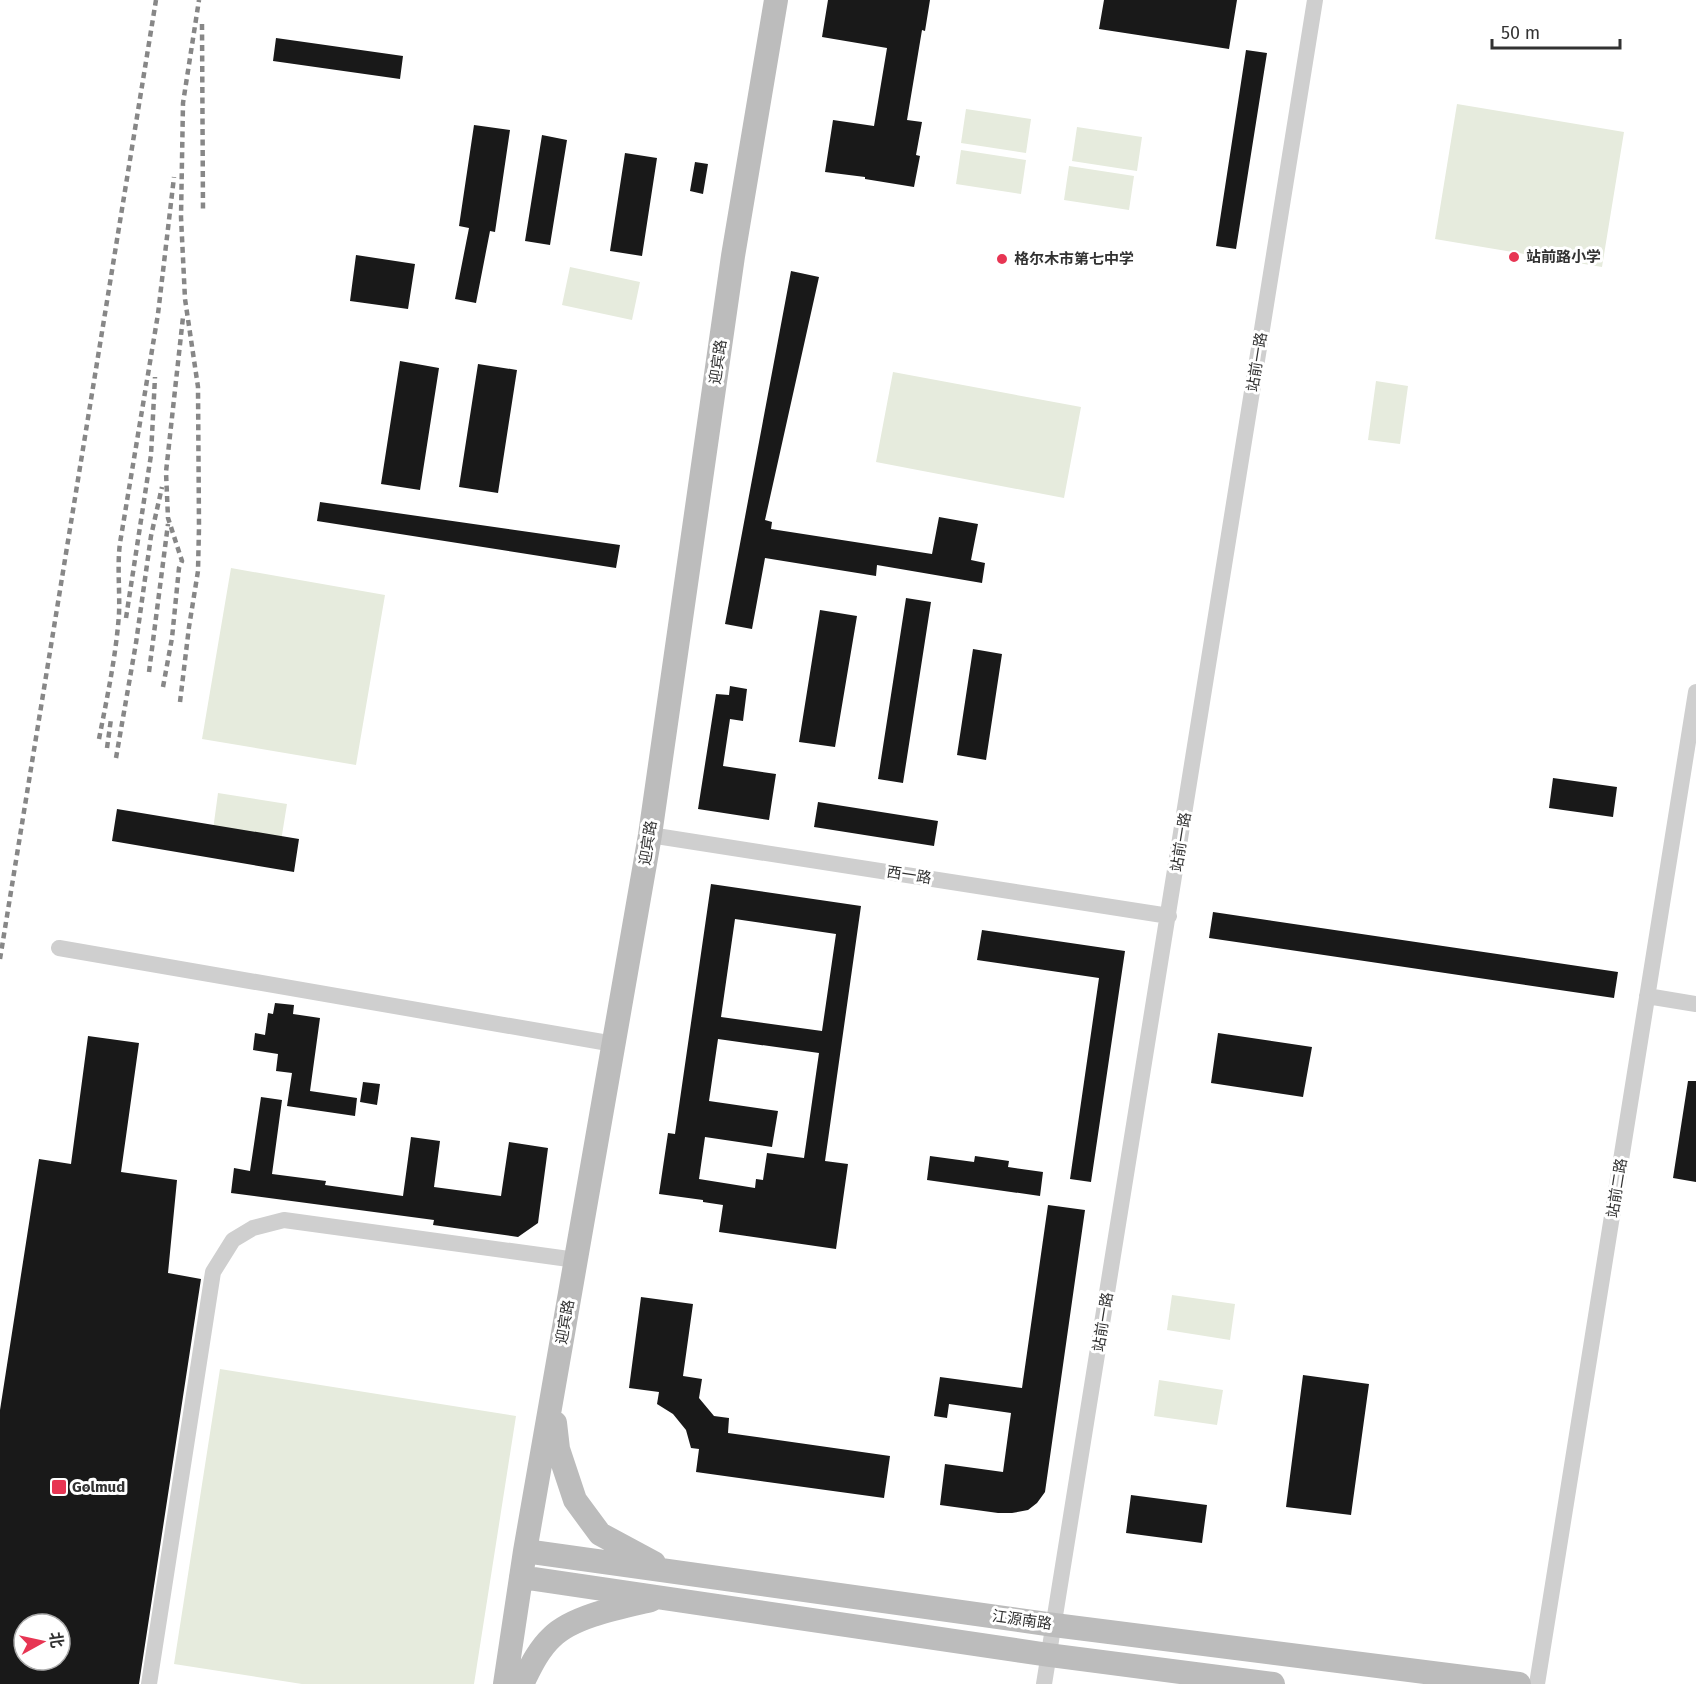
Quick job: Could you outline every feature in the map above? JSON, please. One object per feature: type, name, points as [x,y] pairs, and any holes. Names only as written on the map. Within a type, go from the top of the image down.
[{"type":"main road","name":"迎宾路","points":[[505,1684],[525,1551],[650,834],[733,256],[776,0]]},
{"type":"main road","points":[[552,1395],[558,1449],[575,1500],[600,1534],[670,1571]]},
{"type":"main road","name":"江源南路","points":[[525,1551],[1054,1625],[1519,1684]]},
{"type":"main road","name":"江源南路","points":[[521,1577],[1049,1655],[1273,1684]]},
{"type":"main road","points":[[522,1684],[532,1663],[552,1637],[574,1622],[660,1597]]},
{"type":"street","name":"站前一路","points":[[1044,1684],[1315,0]]},
{"type":"street","name":"站前二路","points":[[1537,1684],[1696,692]]},
{"type":"street","name":"西一路","points":[[650,834],[1169,916]]},
{"type":"street","points":[[59,948],[614,1044]]},
{"type":"street","points":[[1647,996],[1696,1004]]},
{"type":"street","points":[[149,1684],[213,1272],[233,1240],[254,1228],[284,1220],[576,1260]]},
{"type":"shaded area","points":[[1457,104],[1624,132],[1602,267],[1435,239]]},
{"type":"shaded area","points":[[966,109],[1031,119],[1026,153],[961,143]]},
{"type":"shaded area","points":[[1077,127],[1142,137],[1137,171],[1072,161]]},
{"type":"shaded area","points":[[961,150],[1026,160],[1021,194],[956,184]]},
{"type":"shaded area","points":[[1069,166],[1134,176],[1129,210],[1064,200]]},
{"type":"shaded area","points":[[570,267],[640,282],[632,320],[562,305]]},
{"type":"shaded area","points":[[893,372],[1081,407],[1064,498],[876,462]]},
{"type":"shaded area","points":[[1376,381],[1408,386],[1400,444],[1368,440]]},
{"type":"shaded area","points":[[231,568],[385,595],[356,765],[202,739]]},
{"type":"shaded area","points":[[218,793],[287,804],[281,841],[213,830]]},
{"type":"shaded area","points":[[1172,1295],[1235,1304],[1230,1340],[1167,1330]]},
{"type":"shaded area","points":[[220,1369],[516,1416],[474,1684],[302,1684],[174,1664]]},
{"type":"shaded area","points":[[1159,1380],[1223,1390],[1217,1425],[1154,1416]]},
{"type":"building","points":[[828,0],[930,0],[925,31],[922,30],[907,120],[922,122],[916,155],[920,156],[914,187],[825,172],[833,120],[874,126],[887,48],[822,37]]},
{"type":"building","points":[[1104,0],[1237,0],[1229,49],[1099,29]]},
{"type":"building","points":[[276,38],[403,56],[400,79],[273,61]]},
{"type":"building","points":[[1246,50],[1267,53],[1236,249],[1216,246]]},
{"type":"building","points":[[474,125],[510,130],[495,232],[490,231],[476,303],[455,299],[469,228],[459,226]]},
{"type":"building","points":[[542,135],[567,140],[550,245],[525,241]]},
{"type":"building","points":[[625,153],[657,158],[642,256],[610,251]]},
{"type":"building","points":[[695,162],[708,164],[703,194],[690,191]]},
{"type":"building","points":[[356,255],[415,264],[408,309],[350,301]]},
{"type":"building","points":[[791,271],[819,277],[765,520],[772,522],[771,529],[932,554],[939,517],[978,524],[971,560],[985,563],[982,583],[877,565],[876,576],[765,558],[752,629],[725,624]]},
{"type":"building","points":[[400,361],[439,368],[420,490],[381,484]]},
{"type":"building","points":[[478,364],[517,370],[498,493],[459,487]]},
{"type":"building","points":[[320,502],[620,545],[616,568],[317,521]]},
{"type":"building","points":[[906,598],[931,602],[903,783],[878,779]]},
{"type":"building","points":[[820,610],[857,616],[835,747],[799,742]]},
{"type":"building","points":[[973,649],[1002,654],[986,760],[957,755]]},
{"type":"building","points":[[730,686],[747,689],[743,721],[730,719],[723,766],[776,774],[769,820],[698,809],[716,694],[729,695]]},
{"type":"building","points":[[1553,778],[1617,787],[1613,817],[1549,808]]},
{"type":"building","points":[[818,802],[938,821],[934,846],[814,827]]},
{"type":"building","points":[[117,809],[299,839],[294,872],[112,841]]},
{"type":"building","points":[[711,884],[861,906],[825,1161],[848,1164],[836,1249],[719,1232],[723,1205],[659,1194],[668,1133],[675,1134]],"holes":[[[735,919],[836,934],[822,1031],[721,1017]],[[718,1039],[819,1053],[804,1158],[767,1153],[763,1180],[756,1179],[755,1188],[699,1179],[705,1137],[772,1147],[778,1111],[709,1101]]]},
{"type":"building","points":[[1213,912],[1618,972],[1614,998],[1209,938]]},
{"type":"building","points":[[982,930],[1125,951],[1091,1182],[1070,1179],[1099,978],[977,960]]},
{"type":"building","points":[[275,1003],[294,1005],[293,1014],[320,1018],[310,1091],[357,1098],[355,1116],[287,1106],[292,1073],[276,1071],[278,1054],[253,1050],[255,1033],[265,1035],[268,1013],[273,1014]]},
{"type":"building","points":[[1218,1033],[1312,1047],[1303,1097],[1211,1083]]},
{"type":"building","points":[[88,1036],[139,1043],[121,1172],[177,1180],[168,1273],[201,1279],[139,1684],[0,1684],[0,1410],[39,1159],[71,1164]]},
{"type":"building","points":[[1688,1081],[1696,1081],[1696,1182],[1673,1178]]},
{"type":"building","points":[[363,1082],[380,1084],[377,1105],[360,1102]]},
{"type":"building","points":[[261,1097],[282,1100],[272,1174],[326,1181],[325,1185],[403,1196],[411,1137],[440,1141],[434,1187],[501,1196],[509,1142],[548,1148],[538,1223],[518,1237],[433,1225],[434,1220],[231,1193],[234,1168],[250,1171]]},
{"type":"building","points":[[930,1156],[974,1162],[975,1156],[1009,1161],[1008,1167],[1043,1172],[1040,1196],[927,1180]]},
{"type":"building","points":[[1048,1205],[1085,1210],[1045,1492],[1028,1510],[1012,1513],[940,1505],[945,1464],[1003,1472],[1011,1413],[949,1404],[947,1418],[934,1416],[940,1377],[1022,1388]]},
{"type":"building","points":[[641,1297],[693,1304],[683,1376],[702,1379],[699,1398],[714,1416],[729,1418],[728,1433],[890,1456],[884,1498],[696,1472],[699,1449],[691,1448],[686,1430],[673,1414],[657,1404],[659,1392],[629,1388]]},
{"type":"building","points":[[1303,1375],[1369,1384],[1351,1515],[1286,1507]]},
{"type":"building","points":[[1131,1495],[1207,1505],[1202,1543],[1126,1533]]},
{"type":"railway","points":[[0,959],[156,0]]},
{"type":"railway","points":[[180,702],[198,571],[198,387],[185,299],[181,217],[183,103],[199,0]]},
{"type":"railway","points":[[202,24],[203,212]]},
{"type":"railway","points":[[99,739],[118,630],[120,543],[158,314],[174,177]]},
{"type":"railway","points":[[163,687],[172,638],[179,568],[182,561],[168,518],[166,472],[183,317]]},
{"type":"railway","points":[[126,618],[151,455],[155,377]]},
{"type":"railway","points":[[116,758],[136,643],[151,536],[162,487]]},
{"type":"railway","points":[[149,672],[168,524]]},
{"type":"railway","points":[[107,748],[111,719]]},
{"type":"place","name":"站前路小学","points":[[1514,257]]},
{"type":"place","name":"格尔木市第七中学","points":[[1002,259]]},
{"type":"place","name":"Golmud","points":[[59,1487]]}]
